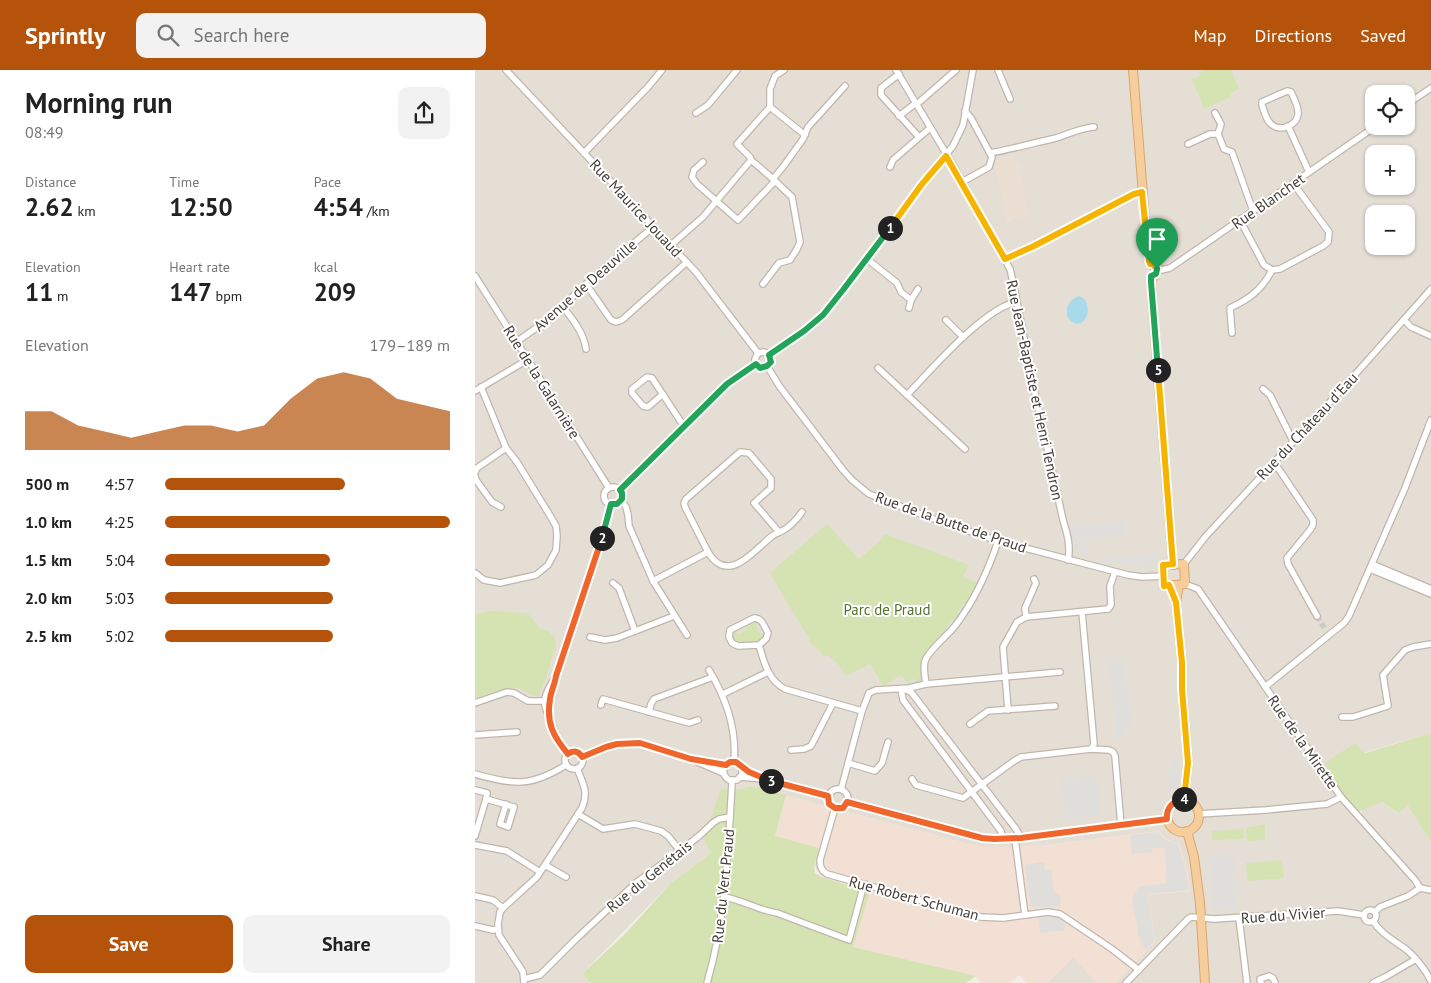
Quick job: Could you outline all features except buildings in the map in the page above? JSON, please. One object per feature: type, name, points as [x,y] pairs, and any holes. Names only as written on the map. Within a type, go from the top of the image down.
[{"type":"main road","points":[[1133,70],[1173,564]]},
{"type":"main road","points":[[1148,271],[1155,276],[1157,271]]},
{"type":"main road","points":[[1176,602],[1182,584],[1184,564],[1163,565],[1164,586],[1182,584]]},
{"type":"main road","points":[[1169,585],[1176,602],[1182,663],[1182,689],[1188,763],[1184,800]]},
{"type":"main road","points":[[1184,800],[1195,806],[1198,814],[1195,826],[1187,831],[1175,829],[1167,819],[1170,807],[1176,802],[1184,800]]},
{"type":"main road","points":[[1187,831],[1194,857],[1201,918],[1205,983]]},
{"type":"street","name":"Rue Maurice Jouaud","points":[[506,70],[687,262],[703,280],[758,353]]},
{"type":"street","points":[[584,153],[649,87],[662,70]]},
{"type":"street","points":[[696,113],[708,105],[737,70]]},
{"type":"street","points":[[768,70],[775,76]]},
{"type":"street","points":[[763,284],[779,263],[789,260],[797,249],[799,242],[792,197],[751,160],[737,144],[770,106],[770,89],[775,76],[784,70]]},
{"type":"street","points":[[899,116],[916,104],[955,70]]},
{"type":"street","points":[[769,355],[804,331],[823,315],[922,184],[946,156],[960,133],[973,70]]},
{"type":"street","points":[[998,70],[1010,99]]},
{"type":"street","points":[[897,72],[881,88],[881,95],[919,137]]},
{"type":"street","name":"Rue Jean-Baptiste et Henri Tendron","points":[[897,72],[1005,259],[1012,278],[1035,393],[1067,534],[1068,560]]},
{"type":"street","points":[[703,162],[694,170],[692,177],[697,184],[738,220],[774,180],[805,135],[808,127],[845,86]]},
{"type":"street","points":[[1415,99],[1431,88]]},
{"type":"street","points":[[1289,90],[1299,113],[1295,123],[1288,126],[1283,128],[1275,127],[1270,123],[1262,102],[1289,90]]},
{"type":"street","points":[[770,106],[805,135]]},
{"type":"street","points":[[962,182],[991,166],[992,157],[971,118],[965,111]]},
{"type":"street","points":[[1215,113],[1221,124],[1218,134],[1224,149],[1232,152],[1253,211]]},
{"type":"street","points":[[1288,126],[1309,172]]},
{"type":"street","points":[[990,153],[1056,137],[1083,128],[1094,127]]},
{"type":"street","points":[[890,167],[893,160],[930,128]]},
{"type":"street","points":[[1187,144],[1210,134],[1218,134]]},
{"type":"street","name":"Rue Blanchet","points":[[1157,271],[1170,268],[1365,134]]},
{"type":"street","points":[[671,245],[703,217],[751,160]]},
{"type":"street","points":[[1240,220],[1265,265],[1272,270],[1280,269],[1323,246],[1328,242],[1329,232],[1293,183]]},
{"type":"street","points":[[1005,259],[1134,194],[1142,192]]},
{"type":"street","name":"Avenue de Deauville","points":[[516,342],[545,322],[653,227]]},
{"type":"street","points":[[867,259],[897,283],[901,292],[911,300]]},
{"type":"street","points":[[586,284],[611,320],[616,322],[622,320],[687,262]]},
{"type":"street","points":[[1233,333],[1230,308],[1250,298],[1268,278],[1272,270]]},
{"type":"street","name":"Rue de la Galarnière","points":[[475,276],[609,488]]},
{"type":"street","points":[[909,308],[911,300],[918,289]]},
{"type":"street","name":"Rue du Château d'Eau","points":[[1184,564],[1206,536],[1352,378],[1431,289]]},
{"type":"street","points":[[907,395],[977,324],[1017,302]]},
{"type":"street","points":[[562,306],[585,341],[586,349]]},
{"type":"street","points":[[946,320],[963,337]]},
{"type":"street","points":[[1404,320],[1411,327],[1431,336]]},
{"type":"street","points":[[764,352],[769,355],[771,362],[767,366],[760,368],[756,364],[755,359],[758,353],[764,352]]},
{"type":"street","points":[[475,392],[527,360]]},
{"type":"street","points":[[620,490],[727,384],[756,364]]},
{"type":"street","name":"Rue de la Butte de Praud","points":[[767,366],[780,387],[843,470],[869,494],[998,541],[1142,578],[1163,576]]},
{"type":"street","points":[[878,368],[965,449]]},
{"type":"street","points":[[663,394],[648,406],[643,406],[632,393],[632,389],[647,377],[652,378],[663,394],[684,425]]},
{"type":"street","points":[[475,573],[484,580],[500,582],[536,575],[548,565],[556,550],[557,536],[556,526],[517,462],[506,448],[481,387]]},
{"type":"street","points":[[1263,389],[1270,395],[1293,441]]},
{"type":"street","points":[[1265,687],[1329,635],[1349,616],[1405,488],[1431,420]]},
{"type":"street","points":[[501,507],[491,502],[476,480],[475,474],[477,468],[506,448]]},
{"type":"street","points":[[779,532],[754,503],[771,488],[771,479],[749,453],[740,452],[684,503],[708,552],[723,566],[732,566],[739,563],[774,534],[779,532],[784,530],[802,512]]},
{"type":"street","points":[[1274,462],[1313,520],[1311,530],[1287,558],[1317,616]]},
{"type":"street","points":[[621,500],[616,504],[611,504],[607,501],[605,492],[609,488],[614,487],[620,490],[621,500],[626,507],[629,526],[653,581],[687,635]]},
{"type":"street","points":[[548,713],[556,676],[604,533],[611,504]]},
{"type":"street","points":[[926,684],[925,665],[927,658],[954,627],[969,606],[982,582],[998,541]]},
{"type":"street","points":[[653,581],[708,552]]},
{"type":"street","points":[[1371,566],[1431,592]]},
{"type":"street","points":[[1008,710],[1003,647],[1017,622],[1026,617],[1106,610],[1111,605],[1110,586],[1115,572]]},
{"type":"street","points":[[1026,617],[1025,608],[1036,582],[1034,579]]},
{"type":"street","points":[[613,583],[619,588],[635,631]]},
{"type":"street","name":"Rue de la Mirette","points":[[1182,584],[1198,589],[1341,797],[1420,888]]},
{"type":"street","points":[[1082,612],[1094,744],[1091,749]]},
{"type":"street","points":[[589,638],[599,640],[610,639],[674,616]]},
{"type":"street","points":[[754,618],[761,620],[768,632],[766,639],[759,645],[734,645],[729,637],[730,630],[754,618]]},
{"type":"street","points":[[1325,628],[1329,635]]},
{"type":"street","points":[[1342,717],[1353,717],[1388,706],[1383,675],[1405,650],[1413,646],[1431,644]]},
{"type":"street","points":[[759,645],[768,672],[785,689],[862,710]]},
{"type":"street","points":[[709,670],[723,694],[731,724],[734,762]]},
{"type":"street","points":[[723,694],[768,672]]},
{"type":"street","points":[[840,789],[866,696],[873,691],[901,689],[926,684],[1059,672]]},
{"type":"street","points":[[556,676],[548,689],[545,709],[555,737],[568,754]]},
{"type":"street","points":[[649,712],[654,699],[713,677]]},
{"type":"street","points":[[901,689],[911,692],[1016,829],[1025,915]]},
{"type":"street","points":[[901,689],[902,699],[1001,831],[1003,839]]},
{"type":"street","points":[[475,703],[507,692],[528,701],[545,702]]},
{"type":"street","points":[[601,705],[603,699],[689,723],[698,720]]},
{"type":"street","points":[[791,750],[804,749],[811,746],[833,703]]},
{"type":"street","points":[[970,724],[988,711],[1055,706]]},
{"type":"street","points":[[475,735],[517,732]]},
{"type":"street","points":[[934,743],[944,736]]},
{"type":"street","points":[[848,763],[875,771],[882,763],[888,742]]},
{"type":"street","points":[[582,757],[606,747],[640,743],[691,759],[726,765],[734,762],[739,764],[741,768],[765,779],[828,796]]},
{"type":"street","points":[[912,779],[916,785],[963,798],[1019,758],[1091,749],[1109,750],[1114,754],[1121,825]]},
{"type":"street","points":[[575,752],[579,753],[582,757],[582,763],[577,768],[571,769],[566,765],[565,759],[568,754],[575,752]]},
{"type":"street","points":[[691,759],[723,773],[731,781],[735,781],[740,777],[742,773],[741,768]]},
{"type":"street","points":[[475,774],[501,781],[521,782],[536,780],[566,765]]},
{"type":"street","points":[[723,773],[726,765]]},
{"type":"street","points":[[524,981],[520,967],[502,941],[498,929],[498,917],[503,908],[541,872],[584,804],[586,793],[577,768]]},
{"type":"street","points":[[740,777],[765,779]]},
{"type":"street","points":[[730,818],[731,781]]},
{"type":"street","points":[[840,789],[846,793],[847,802],[843,808],[835,808],[829,804],[828,796],[833,790],[840,789]]},
{"type":"street","points":[[475,790],[487,793],[475,836]]},
{"type":"street","points":[[1198,814],[1327,804],[1341,797]]},
{"type":"street","points":[[486,799],[506,804]]},
{"type":"street","points":[[847,802],[982,838],[1018,838],[1167,819]]},
{"type":"street","name":"Rue Robert Schuman","points":[[835,808],[820,860],[820,866],[827,874],[981,916],[1003,918],[1048,912],[1064,916],[1139,970]]},
{"type":"street","points":[[578,814],[600,828],[605,829],[635,824],[661,831],[668,836],[680,851]]},
{"type":"street","name":"Rue du Genétais","points":[[524,981],[544,972],[626,891],[680,851],[714,822],[719,819],[730,818]]},
{"type":"street","name":"Rue du Vert Praud","points":[[707,983],[720,931],[730,818]]},
{"type":"street","points":[[475,845],[510,852],[541,872]]},
{"type":"street","points":[[545,865],[566,877]]},
{"type":"street","points":[[724,897],[732,898],[765,911],[777,913],[849,940],[864,884]]},
{"type":"street","points":[[1375,912],[1380,907],[1408,896],[1420,888],[1431,890]]},
{"type":"street","points":[[475,896],[493,900],[503,908]]},
{"type":"street","points":[[1373,921],[1367,921],[1364,914],[1370,910],[1375,912]]},
{"type":"street","name":"Rue du Vivier","points":[[1201,918],[1239,918],[1338,911],[1364,914]]},
{"type":"street","points":[[1373,921],[1376,918],[1375,912]]},
{"type":"street","points":[[1126,983],[1188,918],[1201,918]]},
{"type":"street","points":[[1239,918],[1247,980],[1260,981],[1269,976],[1273,978],[1275,983]]},
{"type":"street","points":[[1373,921],[1380,930],[1416,959],[1424,968],[1430,982]]},
{"type":"street","points":[[475,926],[493,930],[498,929]]},
{"type":"street","points":[[1376,982],[1404,968],[1416,959]]},
{"type":"shaded area","points":[[475,70],[1431,70],[1431,733],[1324,764],[1361,815],[1363,806],[1382,802],[1397,813],[1408,806],[1431,842],[1431,983],[1115,983],[1155,942],[1148,895],[1190,891],[1174,843],[1165,838],[1159,831],[1046,845],[996,849],[983,848],[750,786],[742,790],[727,790],[711,853],[670,884],[582,974],[591,983],[475,983]]},
{"type":"shaded area","points":[[1013,155],[1014,163],[1019,162],[1028,215],[1013,219],[1008,223],[1003,209],[1006,207],[1002,200],[994,164],[996,164],[995,159]]},
{"type":"shaded area","points":[[1125,522],[1126,536],[1086,539],[1087,555],[1082,556],[1075,551],[1073,545],[1078,544],[1078,541],[1073,541],[1071,526]]},
{"type":"shaded area","points":[[1153,554],[1154,568],[1140,570],[1139,564],[1118,564],[1101,561],[1102,557]]},
{"type":"shaded area","points":[[1125,660],[1131,731],[1124,732],[1124,737],[1116,739],[1109,662]]},
{"type":"shaded area","points":[[1172,761],[1180,762],[1177,789],[1165,787]]},
{"type":"shaded area","points":[[1096,775],[1101,815],[1066,819],[1061,779]]},
{"type":"shaded area","points":[[785,795],[960,842],[986,847],[1046,845],[1159,831],[1171,842],[1179,844],[1188,872],[1190,891],[1149,895],[1155,942],[1115,983],[1097,983],[1073,957],[1047,983],[1027,983],[1019,975],[1010,983],[981,983],[975,976],[853,947],[870,892],[821,877],[814,865],[775,836]]},
{"type":"shaded area","points":[[1158,832],[1164,839],[1178,845],[1184,863],[1189,890],[1148,894],[1154,941],[1146,950],[1139,938],[1132,900],[1138,887],[1167,883],[1165,848],[1152,848],[1153,852],[1132,854],[1130,835]]},
{"type":"shaded area","points":[[1234,854],[1235,873],[1232,874],[1235,909],[1212,909],[1209,855]]},
{"type":"shaded area","points":[[1044,862],[1045,870],[1051,870],[1054,892],[1060,896],[1061,906],[1033,908],[1030,903],[1025,865]]},
{"type":"shaded area","points":[[1057,916],[1064,920],[1065,930],[1040,933],[1038,917]]},
{"type":"shaded area","points":[[1073,957],[1097,983],[1047,983]]},
{"type":"green space","points":[[1205,70],[1231,70],[1239,89],[1229,94],[1231,97],[1204,109],[1192,79],[1200,76],[1199,72]]},
{"type":"green space","name":"Parc de Praud","points":[[827,524],[859,559],[881,540],[885,534],[969,565],[963,576],[977,583],[966,604],[962,605],[958,612],[958,617],[951,621],[943,635],[933,642],[933,646],[924,657],[922,662],[923,676],[920,681],[916,683],[915,679],[909,680],[908,684],[901,675],[883,686],[870,664],[846,676],[840,666],[828,655],[823,657],[820,651],[809,642],[810,639],[770,573]]},
{"type":"green space","points":[[489,611],[527,613],[538,627],[554,636],[556,644],[547,676],[538,697],[517,688],[478,698],[475,697],[475,615]]},
{"type":"green space","points":[[755,621],[760,623],[756,625],[761,635],[764,634],[764,638],[755,642],[737,644],[732,639],[732,632],[735,630],[738,634],[747,630],[745,625]]},
{"type":"green space","points":[[1431,733],[1431,842],[1408,806],[1398,813],[1382,802],[1355,813],[1324,764],[1355,743],[1365,753]]},
{"type":"green space","points":[[750,786],[786,795],[775,836],[819,848],[814,865],[815,873],[821,877],[870,892],[853,947],[976,976],[966,983],[591,983],[582,974],[626,933],[670,884],[711,853],[704,839],[721,788],[736,790]]},
{"type":"green space","points":[[1265,824],[1265,840],[1247,841],[1246,828]]},
{"type":"green space","points":[[1243,829],[1244,839],[1212,840],[1212,831]]},
{"type":"green space","points":[[1282,860],[1284,878],[1248,881],[1246,863]]},
{"type":"water","points":[[1079,296],[1087,303],[1088,308],[1086,318],[1079,324],[1074,323],[1068,318],[1067,307]]},
{"type":"tunnel","points":[[1317,616],[1325,629]]},
{"type":"route","points":[[946,156],[1005,259],[1134,194],[1142,192],[1149,261],[1157,269],[1156,274],[1151,276],[1151,282],[1173,564],[1163,565],[1164,586],[1169,585],[1176,602],[1188,763],[1184,800],[1176,802],[1170,807],[1167,819],[1021,838],[982,838],[847,802],[843,808],[837,809],[829,804],[828,796],[765,779],[741,768],[739,764],[734,762],[726,765],[691,759],[640,743],[617,744],[582,757],[579,753],[575,752],[568,754],[559,744],[548,713],[551,694],[604,533],[611,504],[617,504],[622,499],[620,490],[727,384],[756,364],[760,368],[767,366],[771,362],[769,355],[804,331],[823,315],[922,184],[946,156]]}]
